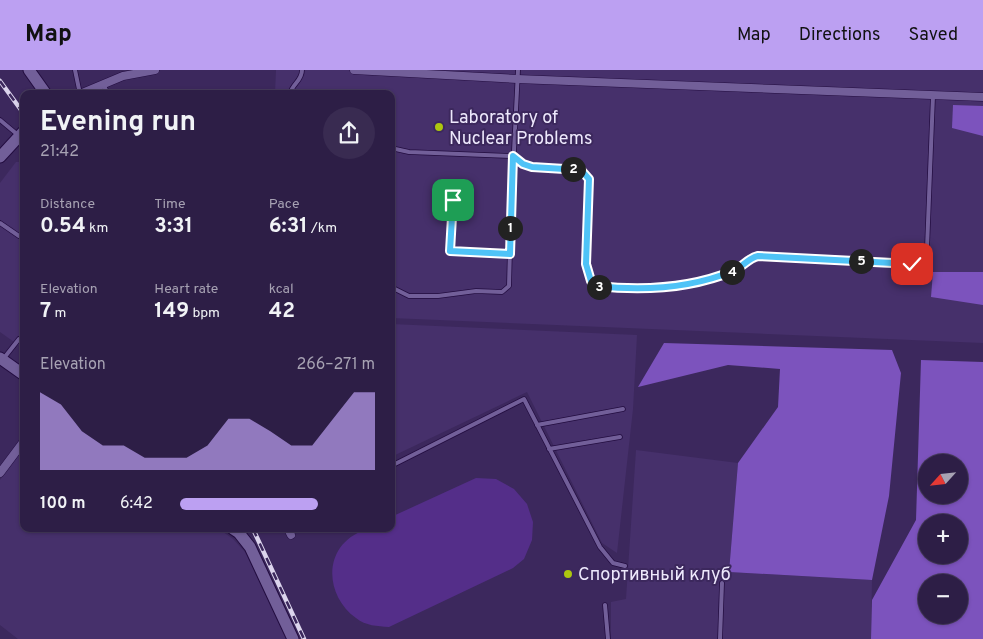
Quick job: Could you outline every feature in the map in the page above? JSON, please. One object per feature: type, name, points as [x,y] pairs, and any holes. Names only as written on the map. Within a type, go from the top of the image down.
[{"type":"main road","points":[[29,70],[43,90]]},
{"type":"main road","points":[[0,157],[20,134]]},
{"type":"main road","points":[[1,359],[20,373]]},
{"type":"main road","points":[[238,532],[250,547],[293,639]]},
{"type":"street","points":[[89,90],[141,71],[154,70]]},
{"type":"street","points":[[354,70],[517,79],[983,97]]},
{"type":"street","points":[[0,473],[20,446]]},
{"type":"lane","points":[[75,70],[79,90]]},
{"type":"lane","points":[[291,90],[301,79],[302,70]]},
{"type":"lane","points":[[395,289],[409,296],[438,296],[476,292],[502,292],[509,286],[518,70]]},
{"type":"lane","points":[[103,84],[106,90]]},
{"type":"lane","points":[[395,149],[409,152],[513,156],[523,164],[532,167],[581,170],[589,179],[586,264],[591,281],[597,286],[676,287],[702,282],[732,272],[740,268],[751,258],[758,256],[912,264],[926,254],[927,248],[933,96]]},
{"type":"lane","points":[[0,120],[20,132]]},
{"type":"lane","points":[[454,193],[450,251],[510,254]]},
{"type":"lane","points":[[0,223],[19,236]]},
{"type":"lane","points":[[1,359],[19,339]]},
{"type":"lane","points":[[395,464],[524,399],[600,547],[613,563],[625,566]]},
{"type":"lane","points":[[537,424],[623,409]]},
{"type":"lane","points":[[549,449],[620,437]]},
{"type":"lane","points":[[720,639],[722,583]]},
{"type":"lane","points":[[604,605],[608,639]]},
{"type":"shaded area","points":[[276,70],[983,70],[983,343],[395,318],[395,90],[275,90]]},
{"type":"shaded area","points":[[953,105],[983,106],[983,136],[952,128]]},
{"type":"shaded area","points":[[16,162],[20,162],[20,346],[0,332],[0,183]]},
{"type":"shaded area","points":[[933,272],[983,272],[983,305],[931,297]]},
{"type":"shaded area","points":[[395,324],[637,335],[633,409],[617,553],[602,543],[527,392],[395,455]]},
{"type":"shaded area","points":[[664,343],[892,350],[901,373],[889,496],[872,580],[729,572],[738,463],[778,407],[780,369],[728,365],[638,387]]},
{"type":"shaded area","points":[[921,360],[983,362],[983,639],[871,639],[872,600],[916,520],[918,456],[918,504],[968,504],[968,454],[918,454]]},
{"type":"shaded area","points":[[636,450],[738,463],[729,572],[872,580],[871,639],[611,639],[611,602],[626,599]]},
{"type":"shaded area","points":[[20,453],[20,532],[223,532],[246,553],[286,639],[18,639],[0,625],[0,480]]},
{"type":"shaded area","points":[[476,478],[496,479],[514,489],[527,504],[533,522],[532,540],[524,559],[513,568],[389,627],[376,626],[360,621],[345,608],[333,583],[332,570],[341,546],[351,537],[361,532],[395,532],[395,515]]},
{"type":"railway","points":[[0,81],[20,108]]},
{"type":"railway","points":[[254,532],[304,639]]},
{"type":"place","name":"Laboratory of Nuclear Problems","points":[[439,127]]},
{"type":"place","name":"Спортивный клуб","points":[[568,574]]},
{"type":"route","points":[[453,200],[450,251],[510,254],[513,156],[523,164],[532,167],[581,170],[589,179],[587,274],[597,286],[610,288],[668,288],[702,282],[732,272],[740,268],[751,258],[758,256],[912,264]]}]
